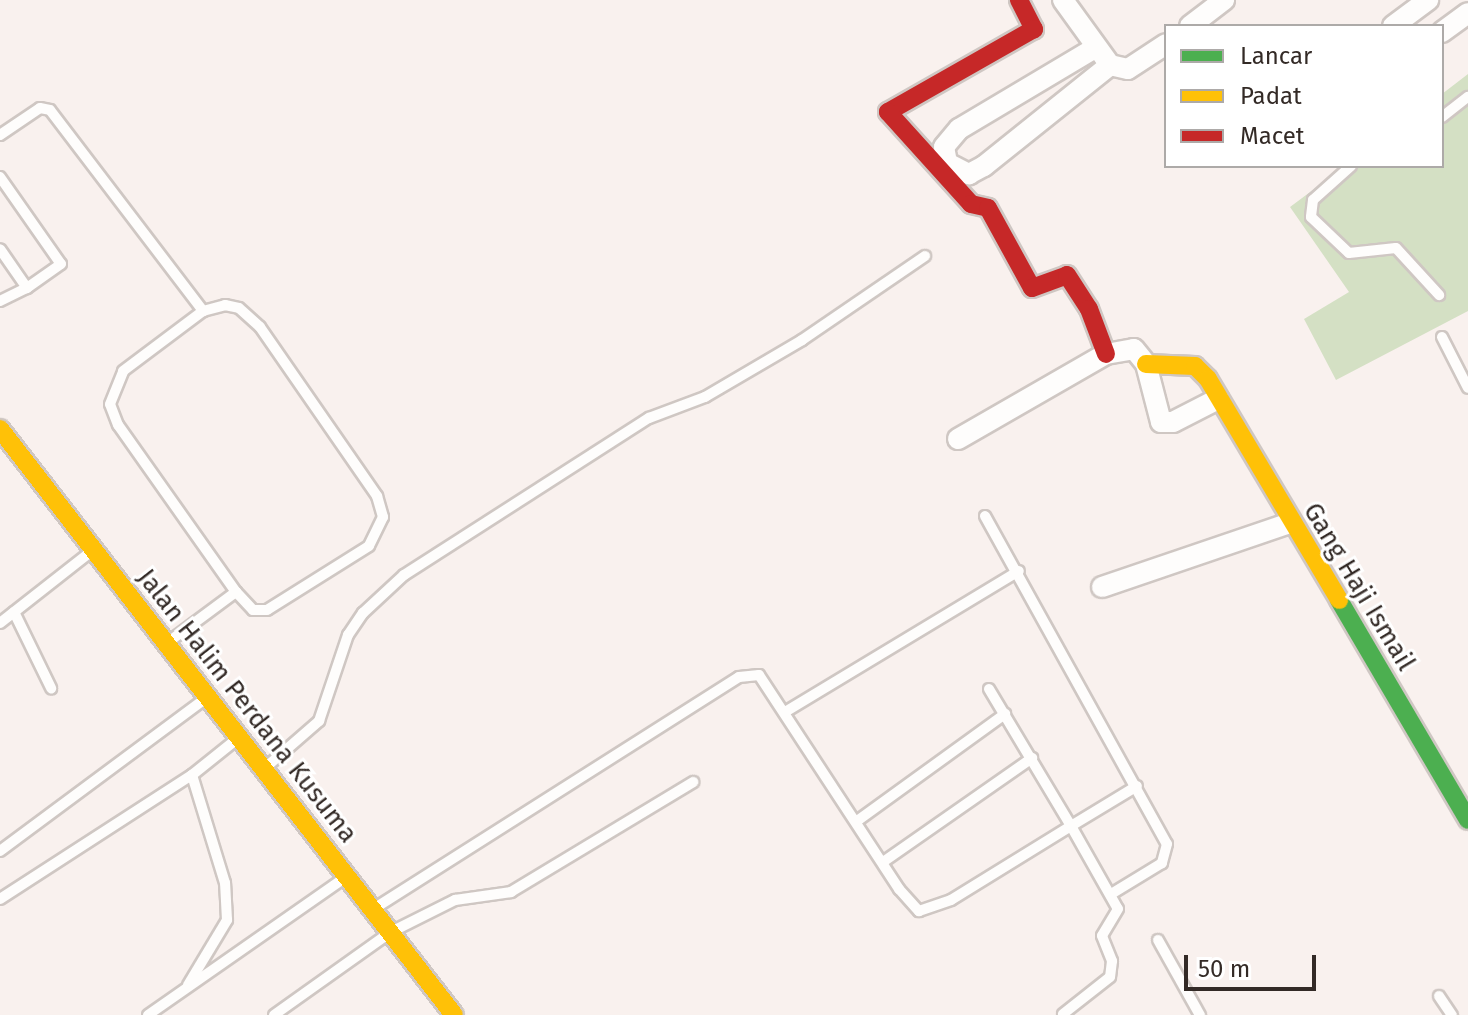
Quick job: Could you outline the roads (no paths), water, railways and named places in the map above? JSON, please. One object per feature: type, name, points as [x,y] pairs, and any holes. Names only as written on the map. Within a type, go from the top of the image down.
[{"type":"street","points":[[1019,0],[1034,29],[888,112],[971,204],[988,208],[1032,288],[1067,275],[1089,309],[1106,354]]},
{"type":"street","points":[[1063,0],[1110,65],[1128,69],[1164,45]]},
{"type":"street","points":[[1193,24],[1224,0]]},
{"type":"street","points":[[1396,24],[1428,0]]},
{"type":"street","points":[[1444,31],[1468,13]]},
{"type":"street","points":[[1095,48],[959,129],[944,147],[951,168],[969,174],[984,166],[1110,65]]},
{"type":"street","points":[[958,439],[1106,354],[1134,349],[1146,364],[1161,422],[1173,422],[1218,399]]},
{"type":"street","name":"Gang Haji Ismail","points":[[1146,364],[1195,366],[1208,379],[1290,523],[1468,820]]},
{"type":"street","name":"Jalan Halim Perdana Kusuma","points":[[0,429],[207,697],[261,772],[347,876],[454,1015]]},
{"type":"street","points":[[1102,587],[1290,523]]},
{"type":"lane","points":[[1444,115],[1468,97]]},
{"type":"lane","points":[[0,135],[40,108],[50,110],[203,311]]},
{"type":"lane","points":[[1349,168],[1313,200],[1311,217],[1349,253],[1396,248],[1439,295]]},
{"type":"lane","points":[[0,301],[27,288],[61,264],[1,182]]},
{"type":"lane","points":[[0,249],[27,288]]},
{"type":"lane","points":[[261,772],[283,747],[319,721],[348,635],[363,613],[404,575],[649,418],[705,397],[802,340],[925,256]]},
{"type":"lane","points":[[225,305],[239,308],[260,327],[377,496],[383,517],[369,546],[267,610],[253,610],[236,592],[118,425],[110,404],[123,371],[203,311],[225,305]]},
{"type":"lane","points":[[1442,337],[1468,388]]},
{"type":"lane","points":[[985,516],[1019,571],[1137,786],[1168,857],[1111,894]]},
{"type":"lane","points":[[0,623],[93,550]]},
{"type":"lane","points":[[785,712],[1019,571]]},
{"type":"lane","points":[[165,644],[236,592]]},
{"type":"lane","points":[[14,612],[51,688]]},
{"type":"lane","points":[[373,910],[739,677],[759,675],[911,905],[929,911],[1137,786]]},
{"type":"lane","points":[[989,689],[1118,909],[1102,936],[1112,961],[1110,977],[1063,1014]]},
{"type":"lane","points":[[0,851],[207,697]]},
{"type":"lane","points":[[857,821],[1005,714]]},
{"type":"lane","points":[[0,899],[192,775],[237,739]]},
{"type":"lane","points":[[883,862],[1032,758]]},
{"type":"lane","points":[[187,988],[227,920],[225,883],[192,775]]},
{"type":"lane","points":[[274,1015],[391,932],[455,900],[511,892],[693,782]]},
{"type":"lane","points":[[148,1015],[347,876]]},
{"type":"lane","points":[[1158,940],[1200,1015]]},
{"type":"lane","points":[[1439,996],[1452,1015]]}]
